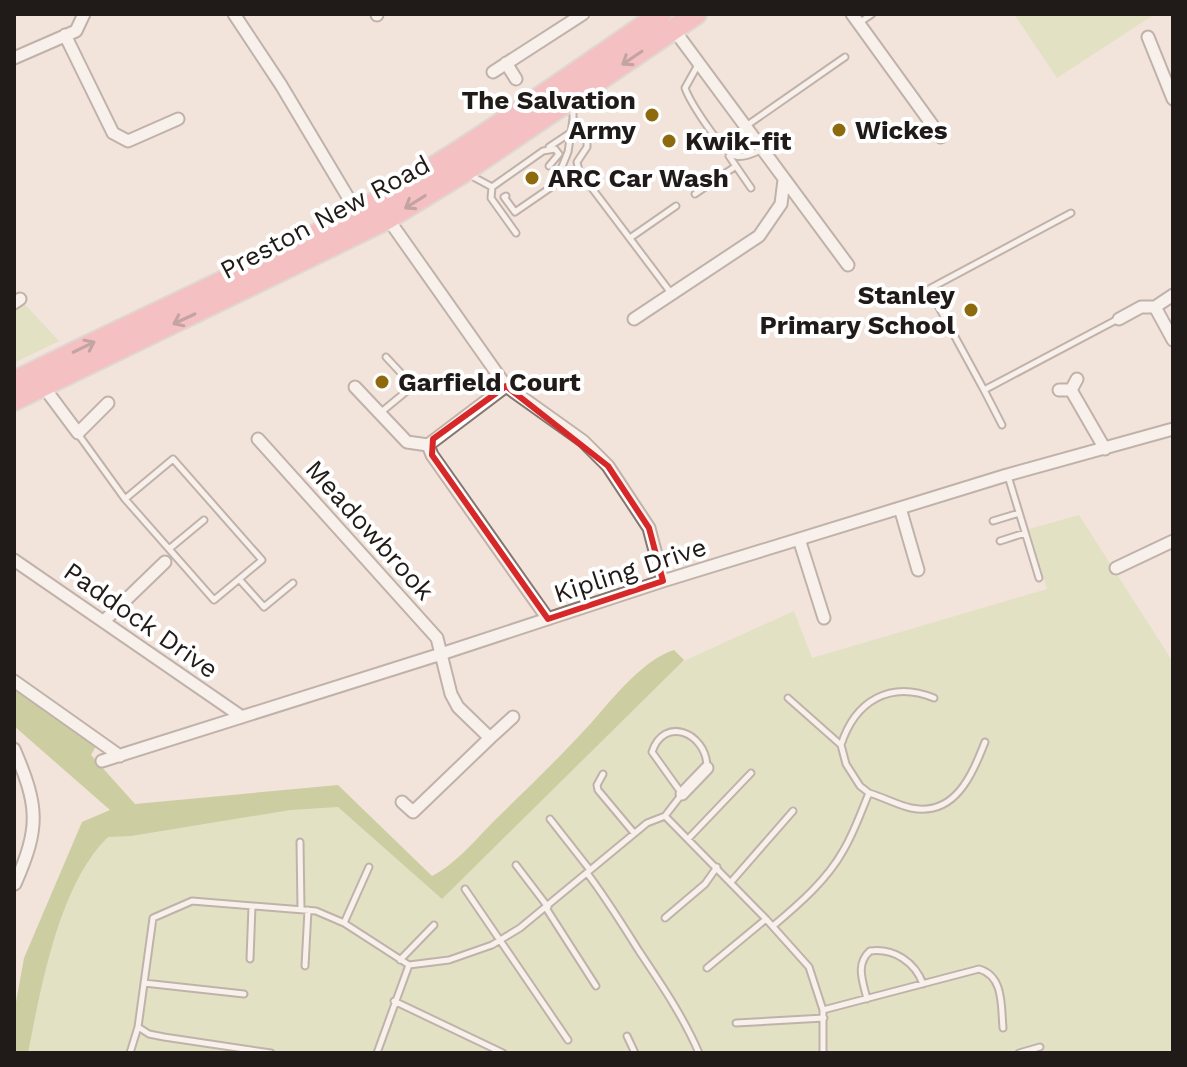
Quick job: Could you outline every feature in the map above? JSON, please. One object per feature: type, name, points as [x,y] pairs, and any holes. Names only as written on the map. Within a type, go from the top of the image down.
[{"type":"highway","name":"Preston New Road","points":[[14,400],[368,230],[382,210],[470,143],[662,18],[696,14]]},
{"type":"highway","name":"Preston New Road","points":[[14,382],[357,212],[382,210],[464,171],[573,109],[662,18]]},
{"type":"street","points":[[14,58],[76,31],[84,14]]},
{"type":"street","points":[[234,14],[281,85],[368,230]]},
{"type":"street","points":[[493,72],[583,14]]},
{"type":"street","points":[[662,18],[699,63],[848,265]]},
{"type":"street","points":[[855,18],[941,137]]},
{"type":"street","points":[[65,35],[113,133],[128,141],[178,119]]},
{"type":"street","points":[[1148,37],[1168,73],[1173,99]]},
{"type":"street","points":[[506,63],[516,79]]},
{"type":"street","points":[[634,319],[759,236],[781,204],[784,180]]},
{"type":"street","points":[[382,210],[506,386],[583,441],[608,466],[649,528],[663,581]]},
{"type":"street","points":[[1119,319],[1141,307],[1155,307],[1173,295]]},
{"type":"street","points":[[1155,307],[1173,340]]},
{"type":"street","points":[[43,386],[78,433],[108,403]]},
{"type":"street","points":[[355,387],[407,442],[428,445],[506,386]]},
{"type":"street","points":[[1069,386],[1105,449]]},
{"type":"street","name":"Kipling Drive","points":[[102,761],[663,581],[1007,475],[1173,429]]},
{"type":"street","name":"Meadowbrook","points":[[258,439],[437,638],[451,694],[458,707],[490,738]]},
{"type":"street","points":[[428,445],[548,619]]},
{"type":"street","points":[[900,508],[918,570]]},
{"type":"street","points":[[799,539],[824,618]]},
{"type":"street","points":[[1116,568],[1173,541]]},
{"type":"street","points":[[104,621],[167,556]]},
{"type":"street","name":"Paddock Drive","points":[[14,560],[242,717]]},
{"type":"street","points":[[14,681],[120,756]]},
{"type":"street","points":[[402,802],[413,812],[490,738],[512,722]]},
{"type":"street","points":[[14,749],[18,775],[32,801],[34,826],[15,884]]},
{"type":"street","points":[[682,794],[707,768]]},
{"type":"lane","points":[[855,18],[872,14]]},
{"type":"lane","points":[[746,126],[845,57]]},
{"type":"lane","points":[[699,63],[685,88],[690,100],[751,188]]},
{"type":"lane","points":[[506,196],[515,212],[566,177],[561,169],[571,132],[573,109]]},
{"type":"lane","points":[[573,109],[587,140],[587,147],[577,162],[579,171],[671,293]]},
{"type":"lane","points":[[516,233],[491,198],[492,187],[571,132]]},
{"type":"lane","points":[[543,151],[555,149],[559,154],[549,166]]},
{"type":"lane","points":[[727,152],[739,157],[762,150]]},
{"type":"lane","points":[[695,194],[736,166]]},
{"type":"lane","points":[[464,171],[492,187]]},
{"type":"lane","points":[[630,238],[676,206]]},
{"type":"lane","points":[[1002,425],[929,289],[1071,213]]},
{"type":"lane","points":[[984,390],[1119,319]]},
{"type":"lane","points":[[379,414],[413,386],[386,357]]},
{"type":"lane","points":[[78,433],[125,499],[167,556],[214,600],[262,560],[173,459],[125,499]]},
{"type":"lane","points":[[1007,475],[1039,578]]},
{"type":"lane","points":[[993,521],[1019,513]]},
{"type":"lane","points":[[167,556],[204,520]]},
{"type":"lane","points":[[1000,541],[1025,533]]},
{"type":"lane","points":[[239,579],[264,607],[293,583]]},
{"type":"lane","points":[[841,745],[858,712],[882,695],[897,691],[934,698]]},
{"type":"lane","points":[[788,698],[841,745],[846,764],[860,786],[869,793],[912,808],[941,805],[962,790],[985,742]]},
{"type":"lane","points":[[130,1053],[138,1027],[153,918],[192,901],[316,911],[344,923],[409,965],[449,960],[499,941],[547,908],[647,823],[665,816],[682,794],[652,752],[656,741],[677,730],[694,738],[706,756],[707,768]]},
{"type":"lane","points":[[688,839],[751,773]]},
{"type":"lane","points":[[603,774],[597,785],[598,790],[634,833]]},
{"type":"lane","points":[[773,926],[796,907],[835,863],[844,850],[869,793]]},
{"type":"lane","points":[[731,882],[793,811]]},
{"type":"lane","points":[[665,816],[717,867],[809,967],[823,1010],[823,1053]]},
{"type":"lane","points":[[550,819],[664,988],[689,1029],[699,1053]]},
{"type":"lane","points":[[300,842],[305,966]]},
{"type":"lane","points":[[516,865],[596,986]]},
{"type":"lane","points":[[344,923],[369,867]]},
{"type":"lane","points":[[665,918],[705,884],[717,867]]},
{"type":"lane","points":[[465,889],[568,1040]]},
{"type":"lane","points":[[250,959],[252,906]]},
{"type":"lane","points":[[707,968],[766,919]]},
{"type":"lane","points":[[400,960],[434,925]]},
{"type":"lane","points":[[867,999],[861,966],[870,951],[882,951],[908,961],[919,973],[923,984]]},
{"type":"lane","points":[[377,1053],[409,965]]},
{"type":"lane","points":[[823,1010],[969,969],[987,971],[997,983],[1003,1028]]},
{"type":"lane","points":[[144,983],[244,994]]},
{"type":"lane","points":[[394,1001],[503,1053]]},
{"type":"lane","points":[[736,1023],[824,1018]]},
{"type":"lane","points":[[138,1027],[149,1034],[271,1053]]},
{"type":"lane","points":[[627,1036],[635,1053]]},
{"type":"lane","points":[[1019,1053],[1040,1047]]},
{"type":"highlighted area","points":[[506,386],[608,466],[649,528],[663,581],[548,619],[432,455],[433,439]]},
{"type":"green space","points":[[1014,14],[1155,14],[1057,78]]},
{"type":"green space","points":[[20,299],[59,341],[14,363],[14,303]]},
{"type":"green space","points":[[1079,515],[1173,662],[1173,1053],[14,1053],[28,959],[98,827],[339,790],[442,890],[664,670],[794,611],[812,658],[1047,589],[1029,529]]},
{"type":"green space","points":[[674,650],[684,660],[442,899],[338,807],[290,810],[108,837],[77,881],[54,938],[28,1053],[14,1053],[14,1013],[24,958],[82,822],[110,810],[14,726],[14,689],[96,746],[91,755],[135,804],[338,785],[432,876],[466,850],[569,747],[629,681],[651,662]]},
{"type":"place","name":"The Salvation Army","points":[[652,115]]},
{"type":"place","name":"Wickes","points":[[839,130]]},
{"type":"place","name":"Kwik-fit","points":[[669,141]]},
{"type":"place","name":"ARC Car Wash","points":[[532,178]]},
{"type":"place","name":"Stanley Primary School","points":[[971,310]]},
{"type":"place","name":"Garfield Court","points":[[382,382]]}]
